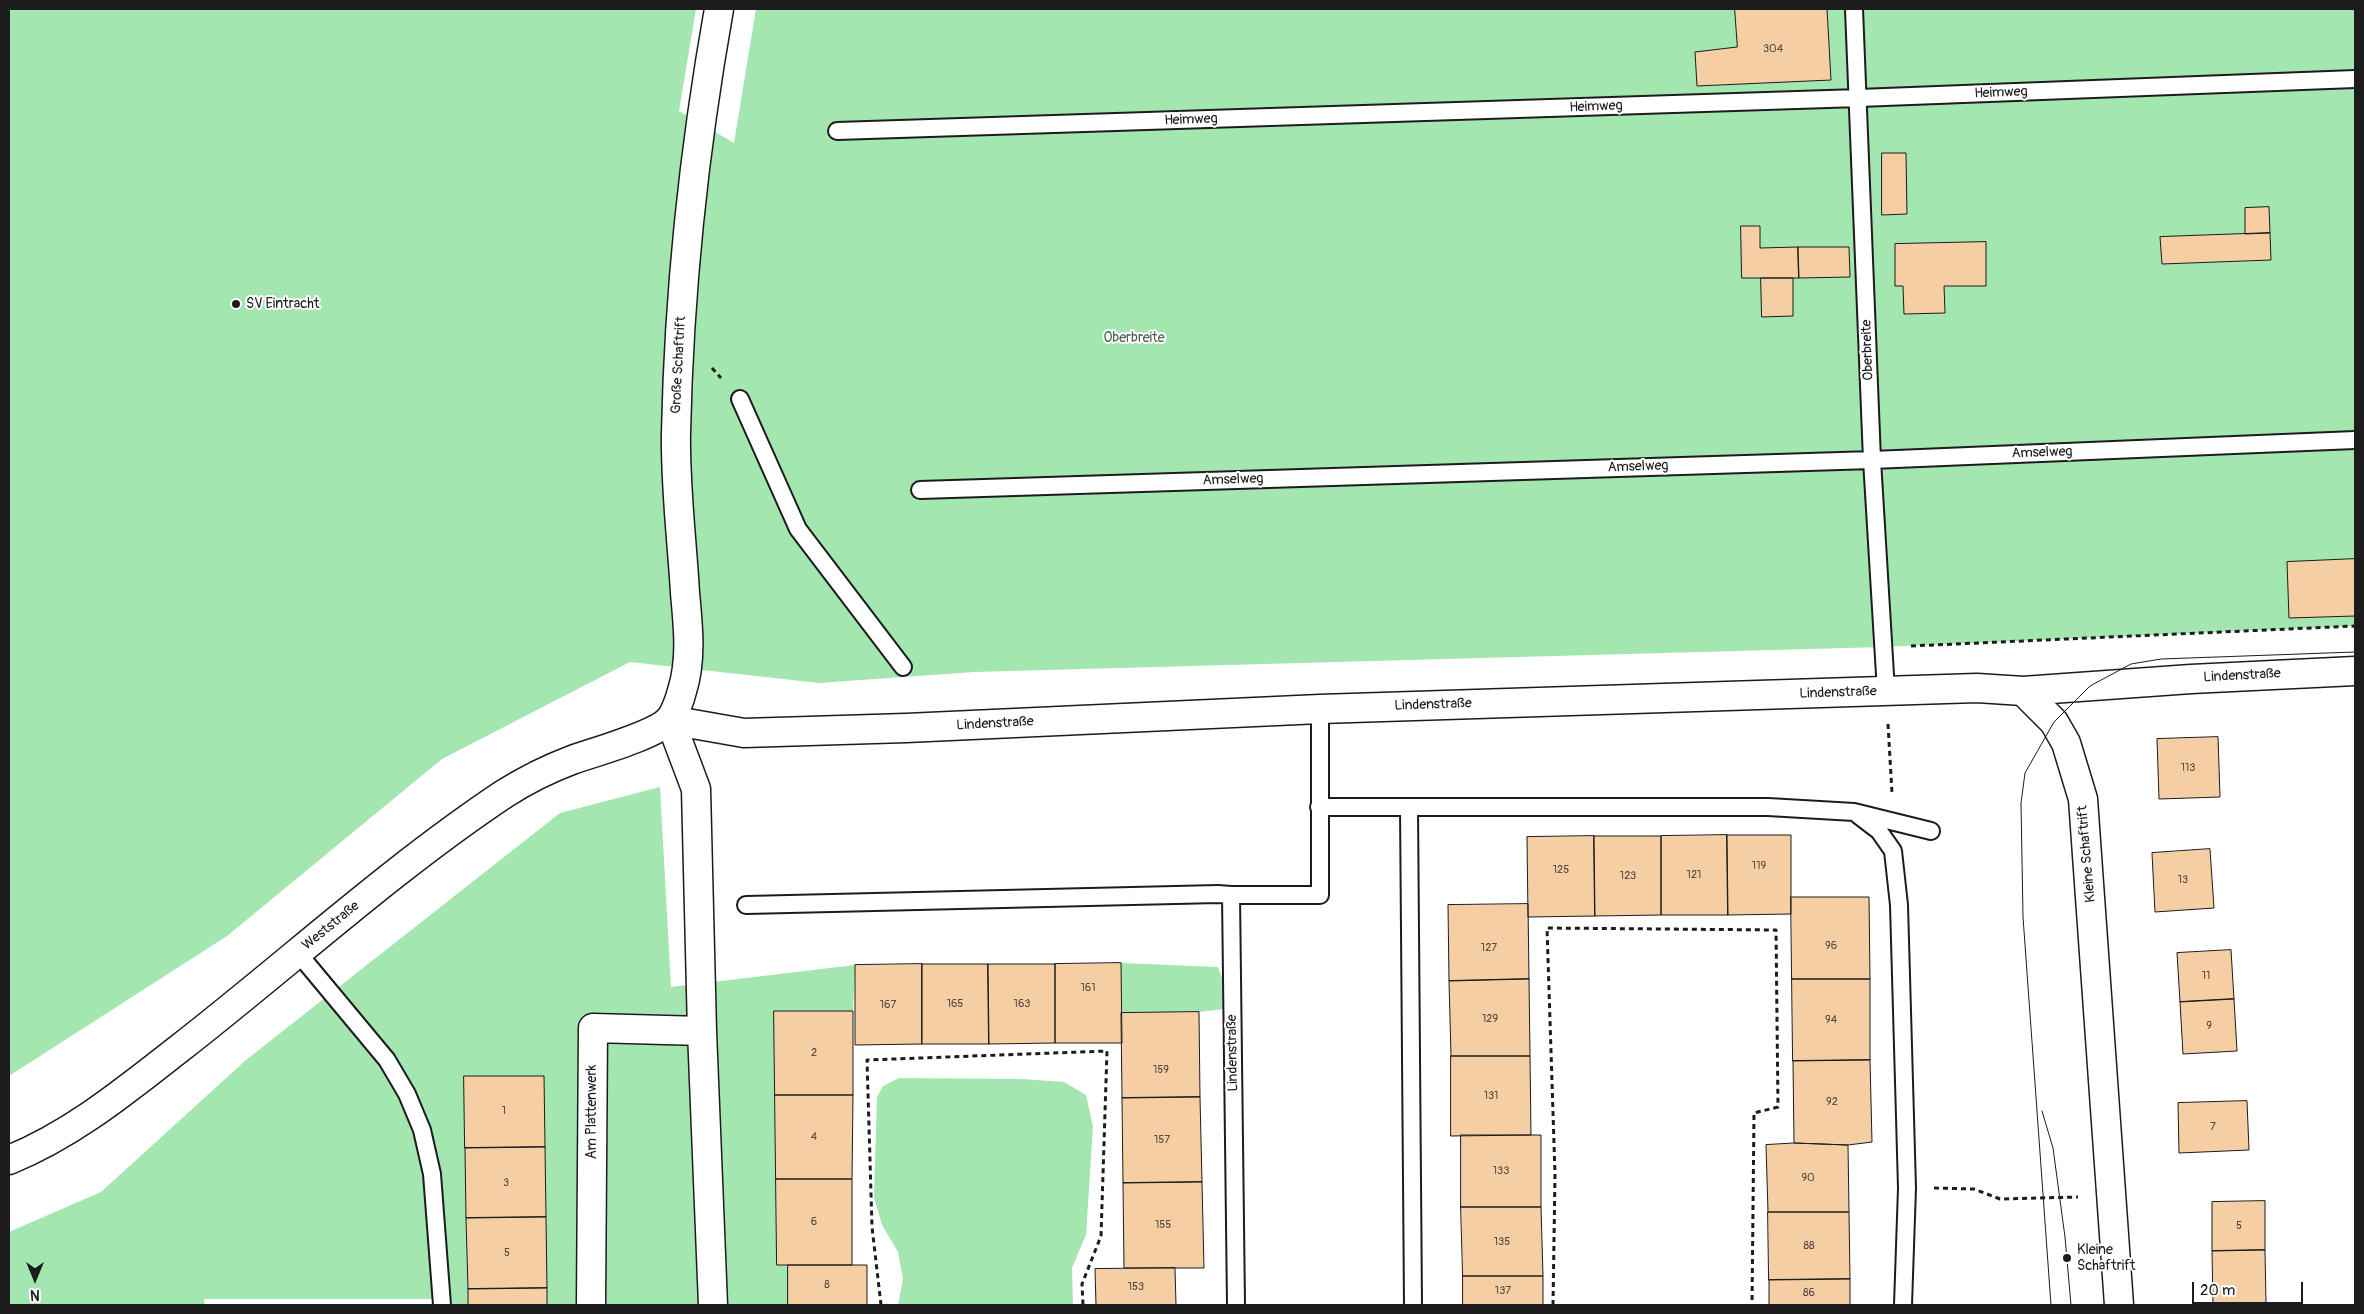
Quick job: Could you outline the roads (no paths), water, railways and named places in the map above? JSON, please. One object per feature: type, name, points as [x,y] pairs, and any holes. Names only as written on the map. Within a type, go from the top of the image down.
[{"type":"street","name":"Große Schaftrift","points":[[670,720],[682,692],[688,668],[687,611],[676,438],[680,333],[697,143],[719,9]]},
{"type":"street","name":"Lindenstraße","points":[[670,720],[744,733],[1320,709],[1978,688],[2022,691],[2191,679],[2355,671]]},
{"type":"street","name":"Kleine Schaftrift","points":[[2022,691],[2054,722],[2058,729],[2073,763],[2083,799],[2120,1305]]},
{"type":"street","name":"Weststraße","points":[[9,1160],[33,1150],[94,1114],[250,994],[298,953],[455,828],[507,792],[537,774],[652,731],[670,720]]},
{"type":"street","points":[[670,720],[696,789],[702,1031],[713,1305]]},
{"type":"street","name":"Am Plattenwerk","points":[[591,1305],[593,1028],[702,1031]]},
{"type":"lane","name":"Oberbreite","points":[[1854,9],[1872,460],[1886,691]]},
{"type":"lane","name":"Heimweg","points":[[837,131],[1859,98],[2355,79]]},
{"type":"lane","points":[[740,399],[798,530],[903,667]]},
{"type":"lane","name":"Amselweg","points":[[920,490],[1872,460],[2355,440]]},
{"type":"lane","points":[[746,905],[1218,894],[1231,896],[1320,895],[1320,709]]},
{"type":"lane","points":[[1319,807],[1768,807],[1854,812],[1931,831]]},
{"type":"lane","points":[[1409,807],[1413,1305]]},
{"type":"lane","points":[[1854,812],[1879,831],[1893,851],[1899,905],[1907,1188],[1903,1305]]},
{"type":"lane","name":"Lindenstraße","points":[[1231,896],[1236,1305]]},
{"type":"lane","points":[[298,953],[387,1060],[407,1094],[422,1130],[432,1174],[442,1305]]},
{"type":"tram line","points":[[2051,1305],[2023,917],[2021,803],[2025,773],[2054,722],[2090,686],[2131,664],[2161,659],[2355,652]]},
{"type":"tram line","points":[[2042,1111],[2053,1148],[2065,1237],[2071,1305]]},
{"type":"place","name":"SV Eintracht","points":[[236,304]]},
{"type":"place","name":"Kleine Schaftrift","points":[[2067,1258]]}]
